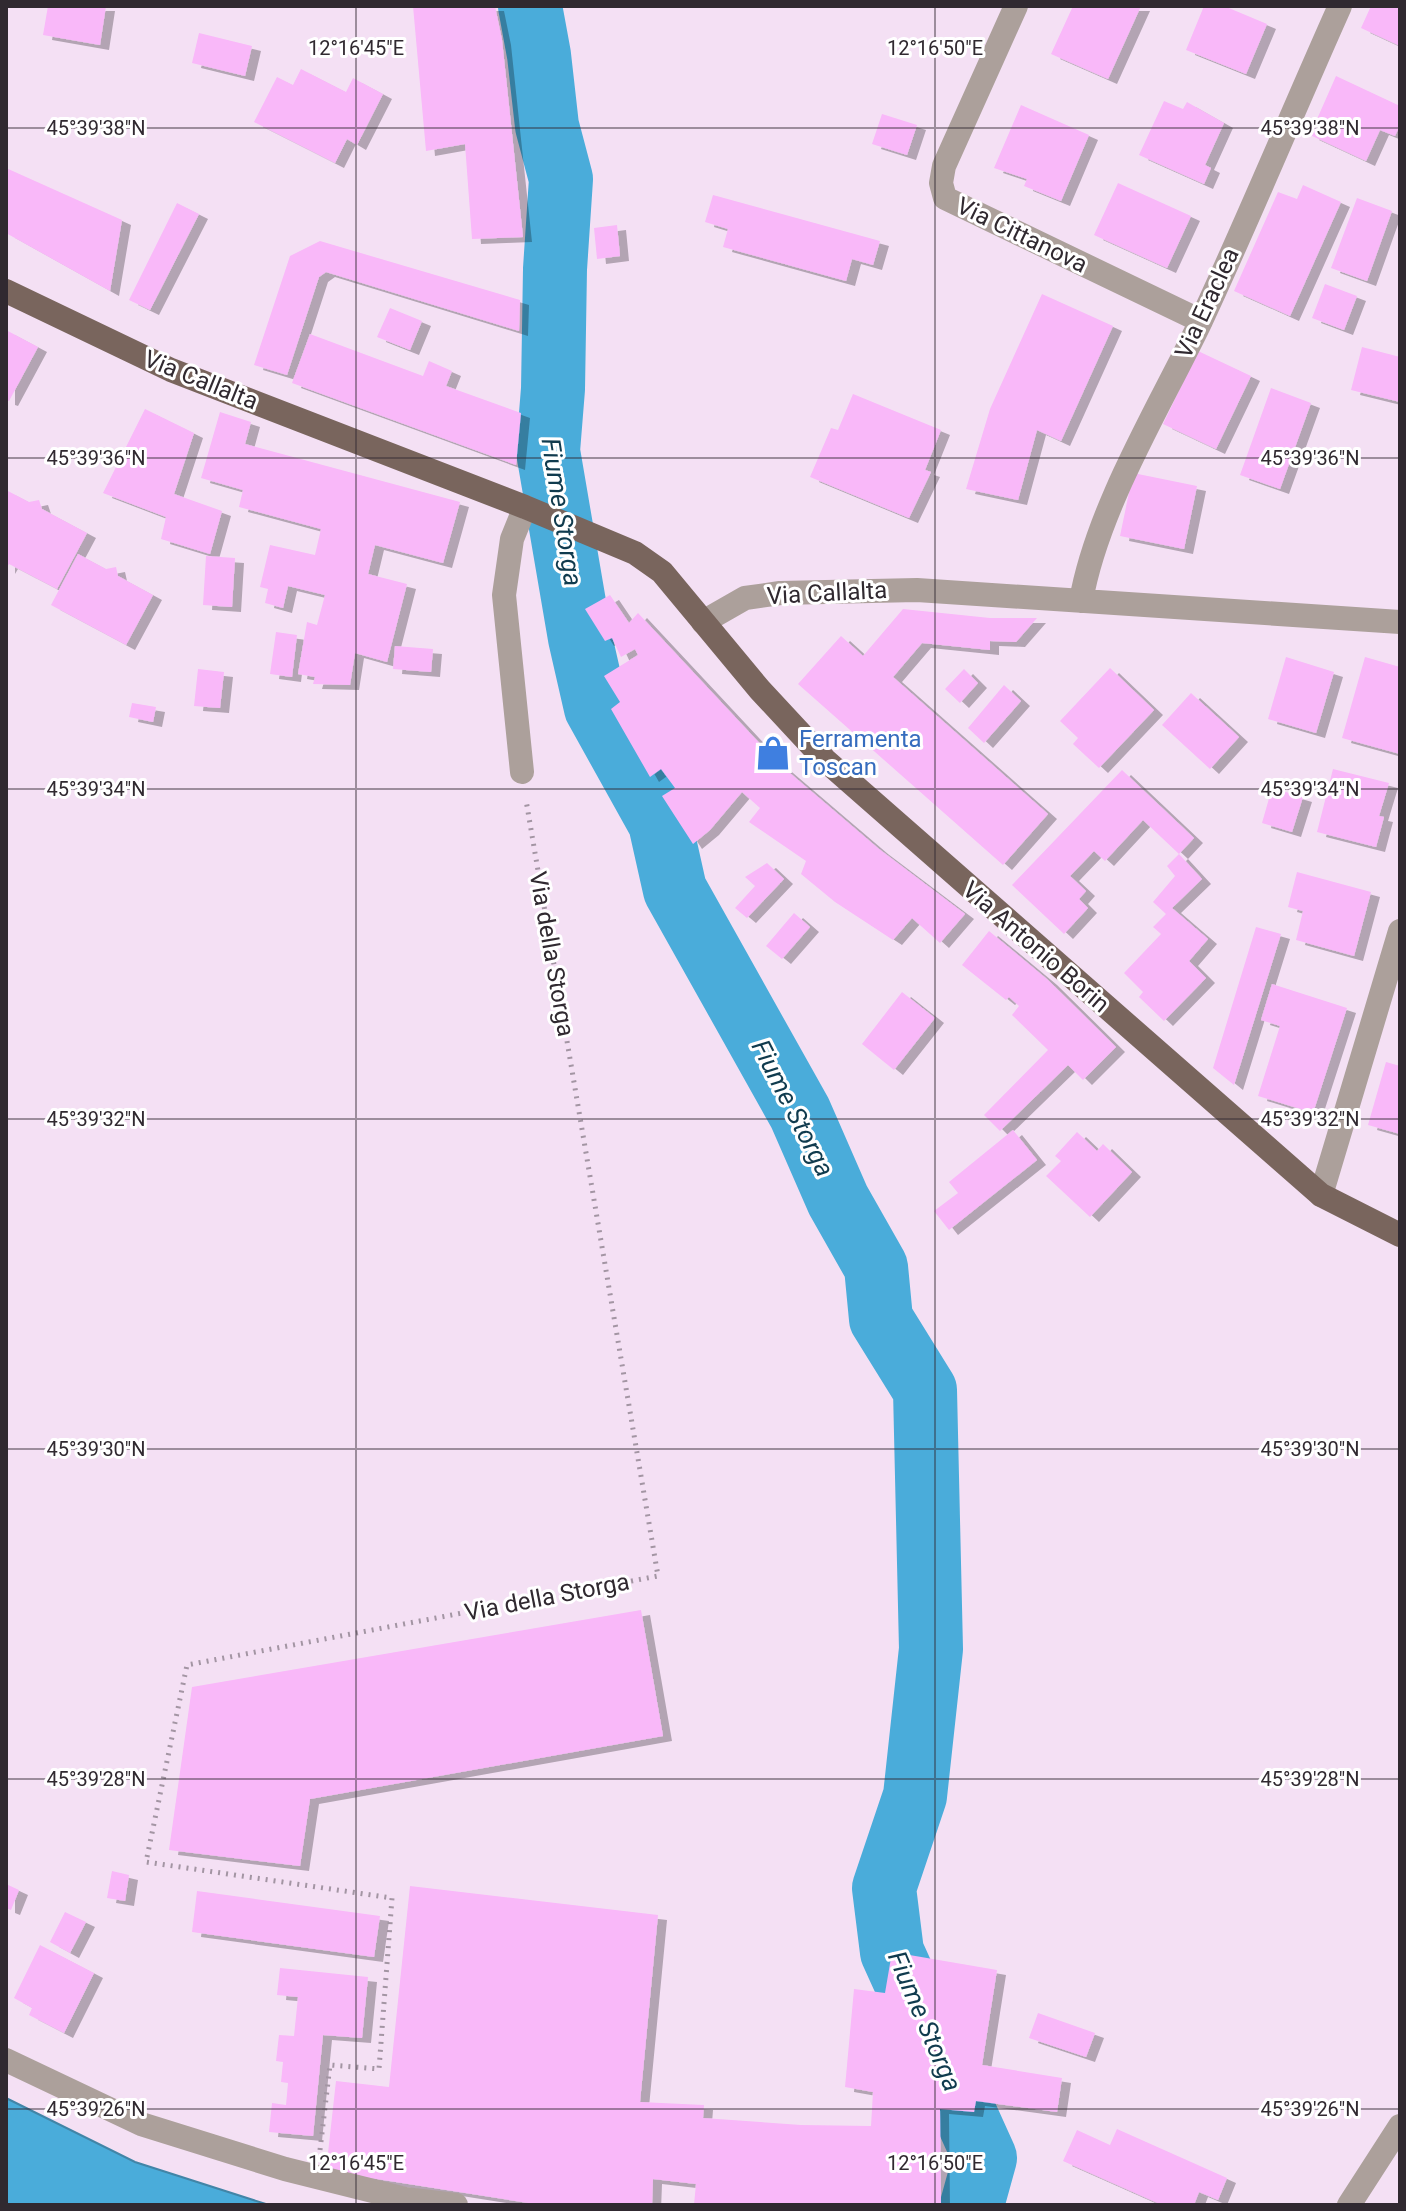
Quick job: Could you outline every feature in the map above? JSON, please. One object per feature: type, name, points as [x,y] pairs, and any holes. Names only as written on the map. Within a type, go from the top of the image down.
[{"type":"main road","name":"Via Callalta","points":[[6,291],[171,370],[528,508],[635,553],[662,572],[703,622]]},
{"type":"main road","name":"Via Antonio Borin","points":[[703,622],[825,760],[1321,1195],[1400,1235]]},
{"type":"street","name":"Via Cittanova","points":[[1016,6],[944,166],[941,183],[945,198],[1201,321]]},
{"type":"street","name":"Via Eraclea","points":[[1081,601],[1086,571],[1115,497],[1201,321],[1340,6]]},
{"type":"street","points":[[522,772],[504,595],[512,539],[528,508]]},
{"type":"street","name":"Via Callalta","points":[[703,622],[745,598],[780,593],[917,590],[1400,622]]},
{"type":"street","points":[[1321,1195],[1400,931]]},
{"type":"street","points":[[6,2060],[141,2124],[317,2177],[405,2199],[456,2205]]},
{"type":"street","points":[[1349,2205],[1400,2126]]},
{"type":"path","name":"Via della Storga","points":[[317,2177],[330,2065],[379,2069],[392,1898],[146,1862],[187,1665],[658,1576],[522,772]]},
{"type":"water","points":[[6,2098],[135,2162],[269,2205],[6,2205]]},
{"type":"building","points":[[48,6],[106,6],[100,45],[43,35]]},
{"type":"building","points":[[413,6],[495,6],[502,40],[523,237],[472,239],[465,144],[426,151]]},
{"type":"building","points":[[1073,6],[1141,6],[1108,79],[1051,54]]},
{"type":"building","points":[[1204,6],[1224,6],[1267,24],[1246,74],[1186,50]]},
{"type":"building","points":[[1371,6],[1400,6],[1400,46],[1361,28]]},
{"type":"building","points":[[199,33],[252,46],[245,76],[192,63]]},
{"type":"building","points":[[301,69],[346,92],[353,78],[383,94],[357,145],[347,139],[335,163],[254,122],[277,77],[293,85]]},
{"type":"building","points":[[1336,76],[1400,106],[1400,125],[1395,136],[1380,130],[1366,161],[1310,135]]},
{"type":"building","points":[[1164,101],[1183,109],[1187,102],[1224,123],[1205,165],[1211,168],[1204,184],[1139,155]]},
{"type":"building","points":[[1021,105],[1089,135],[1061,201],[1024,186],[1027,179],[994,168]]},
{"type":"building","points":[[882,114],[917,125],[907,155],[872,144]]},
{"type":"building","points":[[6,168],[122,220],[110,291],[6,233]]},
{"type":"building","points":[[1118,183],[1191,216],[1167,268],[1094,235]]},
{"type":"building","points":[[1303,185],[1341,202],[1290,316],[1234,291],[1278,192],[1297,199]]},
{"type":"building","points":[[713,195],[880,241],[873,265],[852,259],[846,281],[723,247],[728,229],[705,222]]},
{"type":"building","points":[[1357,198],[1392,211],[1367,281],[1331,268]]},
{"type":"building","points":[[177,203],[199,214],[150,310],[129,300]]},
{"type":"building","points":[[617,225],[620,256],[597,259],[594,228]]},
{"type":"building","points":[[320,241],[520,300],[519,331],[326,272],[319,277],[287,375],[254,365],[290,256]]},
{"type":"building","points":[[1325,284],[1357,296],[1344,330],[1312,318]]},
{"type":"building","points":[[1042,294],[1113,326],[1061,441],[1037,430],[1018,500],[966,489],[990,409]]},
{"type":"building","points":[[390,308],[422,321],[410,350],[377,337]]},
{"type":"building","points":[[6,330],[38,347],[9,401],[6,400]]},
{"type":"building","points":[[310,334],[423,376],[429,361],[452,371],[446,386],[521,413],[516,465],[292,383]]},
{"type":"building","points":[[1362,347],[1400,357],[1400,402],[1351,390]]},
{"type":"building","points":[[1198,351],[1251,376],[1216,449],[1163,424]]},
{"type":"building","points":[[1271,388],[1311,403],[1280,489],[1240,475]]},
{"type":"building","points":[[853,394],[941,430],[925,470],[931,472],[909,518],[810,477],[831,428],[838,430]]},
{"type":"building","points":[[145,409],[194,433],[174,494],[222,511],[210,554],[161,539],[166,517],[103,493]]},
{"type":"building","points":[[220,412],[251,422],[245,444],[460,502],[443,563],[375,545],[368,574],[407,584],[387,662],[355,653],[350,685],[313,684],[315,677],[298,674],[307,622],[317,625],[325,595],[288,586],[283,608],[265,603],[268,589],[260,587],[270,545],[315,555],[321,529],[239,507],[243,490],[201,478]]},
{"type":"building","points":[[1133,473],[1197,486],[1184,549],[1120,536]]},
{"type":"building","points":[[6,490],[29,502],[39,500],[42,509],[87,533],[57,589],[9,564],[6,569]]},
{"type":"building","points":[[78,554],[106,569],[116,567],[118,576],[153,595],[126,645],[51,605]]},
{"type":"building","points":[[206,556],[235,558],[232,607],[203,605]]},
{"type":"building","points":[[610,595],[629,623],[638,613],[777,762],[879,849],[965,914],[940,943],[912,918],[893,940],[835,902],[801,874],[806,861],[749,822],[760,808],[742,792],[710,830],[693,844],[662,796],[675,788],[661,769],[650,777],[611,709],[620,702],[604,676],[638,655],[635,649],[621,657],[612,638],[605,641],[585,609]]},
{"type":"building","points":[[903,609],[990,618],[1037,618],[1016,642],[990,641],[990,650],[922,643],[893,677],[1048,814],[1003,865],[798,684],[841,636],[863,656]]},
{"type":"building","points":[[276,632],[297,635],[292,677],[270,674]]},
{"type":"building","points":[[395,646],[433,649],[431,672],[393,669]]},
{"type":"building","points":[[1286,657],[1334,672],[1316,733],[1268,719]]},
{"type":"building","points":[[1365,657],[1400,667],[1400,754],[1342,738]]},
{"type":"building","points":[[1110,668],[1154,710],[1099,768],[1073,744],[1078,738],[1060,721]]},
{"type":"building","points":[[198,669],[224,672],[220,708],[194,706]]},
{"type":"building","points":[[964,669],[978,683],[960,703],[945,689]]},
{"type":"building","points":[[1004,685],[1021,701],[984,743],[968,728]]},
{"type":"building","points":[[1191,693],[1239,737],[1210,769],[1162,725]]},
{"type":"building","points":[[132,703],[156,707],[153,722],[129,717]]},
{"type":"building","points":[[1333,769],[1389,783],[1379,816],[1384,817],[1376,847],[1317,832]]},
{"type":"building","points":[[1122,770],[1194,838],[1179,854],[1143,820],[1105,861],[1094,851],[1070,876],[1086,891],[1079,899],[1088,908],[1064,934],[1012,885]]},
{"type":"building","points":[[1272,788],[1303,797],[1292,832],[1262,823]]},
{"type":"building","points":[[1179,854],[1202,879],[1172,908],[1208,939],[1189,961],[1206,978],[1164,1021],[1139,997],[1143,992],[1124,973],[1161,934],[1153,927],[1166,914],[1153,902],[1175,876],[1167,866]]},
{"type":"building","points":[[767,863],[784,879],[747,918],[735,908],[755,886],[745,877]]},
{"type":"building","points":[[1297,872],[1371,892],[1354,956],[1296,940],[1303,911],[1288,907]]},
{"type":"building","points":[[794,913],[810,927],[782,959],[766,946]]},
{"type":"building","points":[[1256,927],[1281,934],[1234,1085],[1213,1068]]},
{"type":"building","points":[[989,931],[1048,980],[1116,1047],[1083,1080],[1068,1065],[1000,1131],[984,1115],[1048,1050],[1012,1015],[1019,1006],[1009,997],[1006,1000],[962,965]]},
{"type":"building","points":[[1272,984],[1347,1008],[1313,1113],[1258,1096],[1280,1026],[1261,1020]]},
{"type":"building","points":[[902,992],[935,1018],[894,1070],[862,1044]]},
{"type":"building","points":[[1386,1062],[1400,1066],[1400,1134],[1368,1125]]},
{"type":"building","points":[[1013,1130],[1037,1160],[949,1230],[934,1211],[958,1193],[949,1182]]},
{"type":"building","points":[[1077,1132],[1097,1151],[1103,1144],[1132,1172],[1090,1217],[1046,1176],[1061,1161],[1055,1156]]},
{"type":"building","points":[[641,1610],[663,1736],[310,1799],[300,1866],[169,1850],[192,1687]]},
{"type":"building","points":[[112,1871],[129,1875],[125,1901],[107,1898]]},
{"type":"building","points":[[6,1884],[19,1890],[11,1910],[6,1908]]},
{"type":"building","points":[[410,1886],[658,1915],[640,2102],[704,2105],[703,2118],[871,2126],[873,2092],[845,2087],[854,1989],[885,1993],[892,1952],[997,1970],[982,2065],[1062,2078],[1057,2112],[976,2101],[974,2112],[940,2109],[941,2205],[694,2205],[696,2184],[653,2179],[652,2205],[541,2205],[326,2171],[336,2081],[389,2087]]},
{"type":"building","points":[[197,1891],[380,1916],[374,1957],[192,1932]]},
{"type":"building","points":[[65,1912],[86,1922],[70,1953],[50,1942]]},
{"type":"building","points":[[40,1945],[94,1973],[64,2033],[29,2015],[32,2008],[14,1998]]},
{"type":"building","points":[[280,1968],[368,1977],[362,2038],[323,2035],[313,2136],[269,2132],[272,2103],[286,2105],[288,2083],[281,2082],[283,2062],[276,2061],[279,2035],[294,2036],[298,1997],[277,1995]]},
{"type":"building","points":[[1038,2013],[1095,2033],[1086,2057],[1029,2038]]},
{"type":"building","points":[[1117,2129],[1227,2178],[1218,2200],[1199,2192],[1194,2205],[1162,2205],[1063,2161],[1077,2130],[1110,2145]]},
{"type":"waterway","name":"Fiume Storga","points":[[530,6],[547,126],[561,179],[548,451],[580,638],[596,708],[660,823],[675,890],[800,1113],[838,1200],[876,1267],[881,1319],[925,1390],[931,1649],[915,1796],[884,1888],[892,1952],[985,2158],[972,2205]]},
{"type":"place","name":"Ferramenta Toscan","points":[[773,753]]}]
